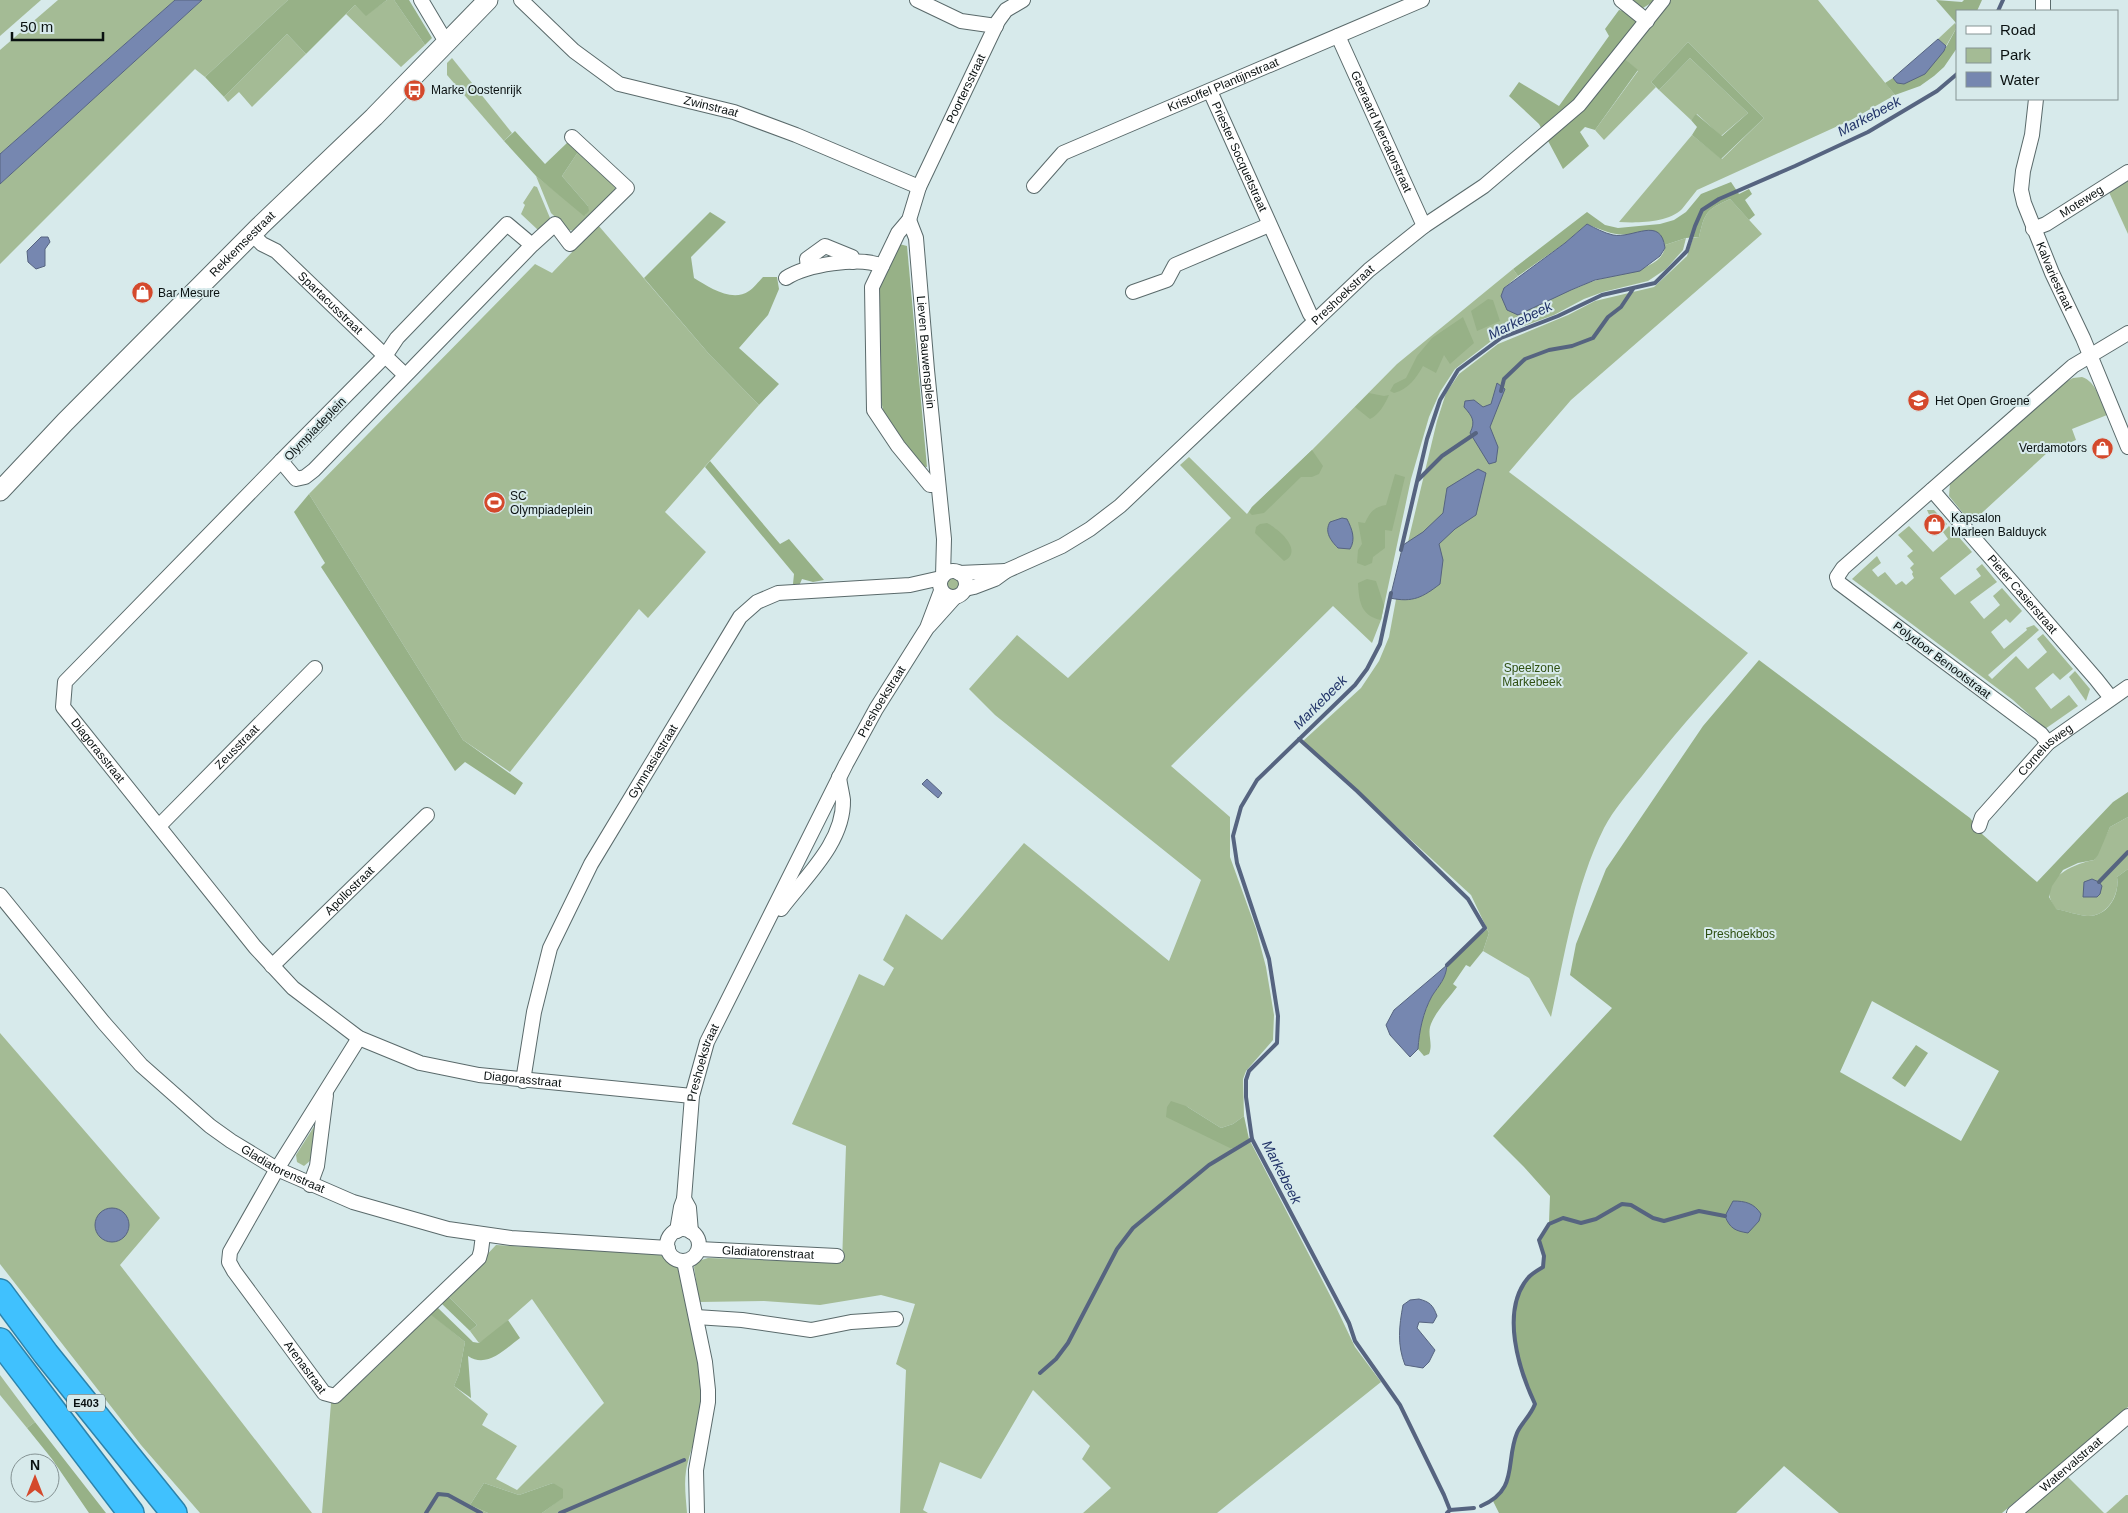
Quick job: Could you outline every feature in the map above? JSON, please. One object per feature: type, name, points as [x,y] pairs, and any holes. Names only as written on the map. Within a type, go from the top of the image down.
[{"type":"highway","name":"E403","points":[[0,1292],[46,1354],[174,1513]]},
{"type":"highway","name":"E403","points":[[0,1341],[132,1513]]},
{"type":"street","points":[[421,0],[446,42]]},
{"type":"street","name":"Rekkemsestraat","points":[[0,490],[256,230],[374,117],[488,0]]},
{"type":"street","name":"Zwinstraat","points":[[521,0],[574,51],[619,84],[734,112],[796,135],[919,187]]},
{"type":"street","points":[[917,0],[962,21],[996,26]]},
{"type":"street","name":"Poortersstraat","points":[[919,187],[996,26],[1006,10],[1023,0]]},
{"type":"street","name":"Kristoffel Plantijnstraat","points":[[1034,186],[1063,153],[1422,0]]},
{"type":"street","name":"Preshoekstraat","points":[[927,628],[937,620],[960,593],[995,579],[1006,571],[1062,546],[1090,529],[1120,506],[1203,429],[1315,318],[1369,270],[1424,226],[1484,186],[1579,105],[1663,0]]},
{"type":"street","points":[[1624,1],[1647,21]]},
{"type":"street","name":"Geeraard Mercatorstraat","points":[[1338,36],[1424,226]]},
{"type":"street","name":"Priester Socquetstraat","points":[[1210,90],[1269,225],[1310,314],[1315,318]]},
{"type":"street","name":"Kalvariestraat","points":[[2036,100],[2032,134],[2022,171],[2021,190],[2026,213],[2128,447]]},
{"type":"street","name":"Olympiadeplein","points":[[532,245],[507,224],[397,338],[385,356],[282,461],[296,479],[305,477],[314,470],[532,245],[555,224],[570,244],[627,188],[572,136]]},
{"type":"street","name":"Moteweg","points":[[2034,229],[2046,224],[2128,172]]},
{"type":"street","points":[[919,187],[910,220],[898,233],[872,287],[874,410],[919,474],[930,485],[938,484]]},
{"type":"street","name":"Lieven Bauwensplein","points":[[910,220],[916,238],[944,539],[941,583]]},
{"type":"street","name":"Priester Socquetstraat","points":[[1133,292],[1167,280],[1174,265],[1269,225]]},
{"type":"street","name":"Spartacusstraat","points":[[256,230],[269,237],[276,251],[385,356]]},
{"type":"street","points":[[808,268],[807,259],[825,246],[852,256],[853,262]]},
{"type":"street","points":[[786,278],[808,268],[853,262],[868,262],[882,266]]},
{"type":"street","points":[[1932,490],[2072,366],[2128,333]]},
{"type":"street","points":[[385,356],[405,375]]},
{"type":"street","name":"Diagorasstraat","points":[[282,461],[65,682],[63,707],[272,966],[293,988],[359,1038],[420,1063],[479,1075],[524,1081],[692,1096]]},
{"type":"street","name":"Polydoor Benootstraat","points":[[1932,490],[1843,568],[1837,577],[1839,583],[2041,734],[2048,742]]},
{"type":"street","name":"Pieter Casierstraat","points":[[1932,490],[2090,672],[2110,698]]},
{"type":"street","name":"Lieven Bauwensplein","points":[[944,539],[958,572]]},
{"type":"street","name":"Preshoekstraat","points":[[958,572],[1006,571]]},
{"type":"street","points":[[947,572],[958,572],[966,582],[960,593],[947,596],[941,583],[947,572]]},
{"type":"street","name":"Preshoekstraat","points":[[684,1231],[689,1208],[684,1199],[692,1096],[707,1042],[839,777],[876,709],[927,628],[941,583]]},
{"type":"street","name":"Gymnasiastraat","points":[[524,1081],[534,1012],[550,948],[591,864],[740,617],[757,602],[778,593],[910,585],[926,590],[941,583]]},
{"type":"street","name":"Zeusstraat","points":[[160,826],[315,668]]},
{"type":"street","name":"Cornelusweg","points":[[1979,826],[1982,817],[2048,742],[2128,687]]},
{"type":"street","name":"Preshoekstraat","points":[[759,938],[824,855],[838,827],[843,801],[839,777]]},
{"type":"street","name":"Apollostraat","points":[[272,966],[427,815]]},
{"type":"street","name":"Gladiatorenstraat","points":[[0,895],[98,1016],[141,1065],[210,1126],[277,1169],[310,1185],[353,1202],[448,1229],[482,1235],[668,1248]]},
{"type":"street","points":[[277,1169],[359,1038]]},
{"type":"street","points":[[310,1185],[317,1166],[327,1090]]},
{"type":"street","name":"Arenastraat","points":[[277,1169],[230,1252],[229,1262],[239,1279],[321,1389],[328,1395],[340,1394],[479,1258],[482,1235]]},
{"type":"street","points":[[684,1231],[698,1239],[699,1249],[694,1257],[684,1261],[674,1258],[668,1248],[670,1238],[684,1231]]},
{"type":"street","name":"Gladiatorenstraat","points":[[699,1249],[837,1256]]},
{"type":"street","points":[[684,1261],[705,1362],[708,1390],[708,1402],[696,1470],[697,1513]]},
{"type":"street","points":[[696,1317],[742,1320],[810,1330],[851,1322],[896,1319]]},
{"type":"street","name":"Watervalstraat","points":[[2014,1513],[2128,1416]]},
{"type":"green space","points":[[0,0],[41,0],[0,36]]},
{"type":"green space","points":[[58,0],[175,0],[0,154],[0,50]]},
{"type":"green space","points":[[202,0],[288,0],[205,77],[195,69],[0,264],[0,184]]},
{"type":"green space","points":[[288,0],[387,0],[366,16],[355,5],[306,54],[287,34],[224,97],[205,77]]},
{"type":"green space","points":[[387,0],[394,0],[425,45],[401,67],[346,14],[355,5],[366,15]]},
{"type":"green space","points":[[394,0],[409,0],[432,38],[425,45]]},
{"type":"green space","points":[[1633,0],[1656,0],[1643,8],[1638,8]]},
{"type":"green space","points":[[1670,0],[1818,0],[1895,95],[1851,120],[1697,190],[1676,214],[1661,220],[1619,222],[1692,135],[1722,159],[1764,118],[1688,42],[1651,82],[1656,87],[1604,140],[1595,130],[1638,71],[1625,59]]},
{"type":"green space","points":[[1936,0],[1962,2],[1964,0],[1982,0],[1977,10],[1956,10],[1956,23]]},
{"type":"green space","points":[[1619,10],[1631,13],[1638,23],[1617,52],[1638,70],[1595,130],[1585,127],[1580,132],[1589,146],[1563,169],[1539,124],[1509,96],[1519,82],[1559,106],[1609,36],[1605,29]]},
{"type":"green space","points":[[1955,23],[1956,29],[1946,46],[1938,39]]},
{"type":"green space","points":[[1956,29],[1956,49],[1944,67],[1934,76],[1920,86],[1895,95],[1885,83],[1893,78],[1897,83],[1944,51]]},
{"type":"green space","points":[[287,34],[306,54],[252,107],[239,92],[228,102],[224,97]]},
{"type":"green space","points":[[1688,42],[1764,118],[1721,159],[1692,135],[1697,127],[1691,120],[1696,114],[1722,136],[1748,113],[1690,58],[1659,90],[1651,82]]},
{"type":"green space","points":[[452,58],[512,133],[504,141],[447,75],[447,63]]},
{"type":"green space","points":[[1690,58],[1748,113],[1721,136],[1697,114],[1691,120],[1659,90]]},
{"type":"green space","points":[[515,131],[545,164],[568,142],[578,152],[562,176],[588,206],[589,211],[584,216],[536,176],[504,141]]},
{"type":"green space","points":[[578,152],[614,183],[616,193],[575,231],[569,230],[551,213],[536,176],[585,215],[588,206],[562,176]]},
{"type":"green space","points":[[2128,178],[2128,234],[2108,190]]},
{"type":"green space","points":[[1731,182],[1739,194],[1749,189],[1752,194],[1745,200],[1755,215],[1749,220],[1730,199],[1711,209],[1705,217],[1699,237],[1686,238],[1665,245],[1664,242],[1647,230],[1623,235],[1604,231],[1587,224],[1565,243],[1518,276],[1513,269],[1587,212],[1605,225],[1618,228],[1660,224],[1674,220],[1686,212],[1701,194]]},
{"type":"green space","points":[[534,186],[537,187],[550,218],[538,230],[521,214],[525,205],[523,203]]},
{"type":"green space","name":"Speelzone Markebeek","points":[[1730,199],[1762,234],[1571,400],[1509,472],[1748,653],[1667,744],[1612,814],[1604,828],[1585,873],[1578,897],[1551,1017],[1529,978],[1483,951],[1489,933],[1471,895],[1303,741],[1361,688],[1379,661],[1389,637],[1402,567],[1437,421],[1446,393],[1459,374],[1498,344],[1568,315],[1595,301],[1654,287],[1687,256],[1693,238],[1699,237],[1705,217],[1711,209]]},
{"type":"green space","points":[[710,212],[726,222],[691,257],[694,278],[728,295],[735,295],[749,291],[763,277],[777,277],[779,289],[768,315],[739,348],[779,384],[759,405],[709,354],[644,278]]},
{"type":"green space","name":"SC Olympiadeplein","points":[[598,225],[709,354],[759,405],[665,512],[706,552],[648,618],[639,609],[510,772],[463,740],[309,494],[535,264],[552,273]]},
{"type":"green space","points":[[1686,238],[1683,250],[1666,269],[1648,281],[1603,292],[1584,299],[1554,315],[1499,335],[1455,369],[1440,392],[1429,417],[1411,479],[1381,620],[1372,643],[1333,606],[1171,766],[1230,817],[1230,857],[1256,929],[1266,967],[1274,1015],[1273,1040],[1246,1071],[1243,1079],[1244,1116],[1233,1124],[1221,1128],[1186,1106],[1232,1149],[1249,1139],[1355,1347],[1381,1382],[1217,1513],[1083,1513],[1111,1488],[1082,1459],[1090,1446],[1033,1390],[981,1479],[940,1462],[923,1510],[928,1513],[900,1513],[906,1370],[896,1364],[915,1304],[881,1295],[820,1305],[764,1301],[699,1302],[694,1267],[698,1261],[708,1258],[842,1263],[846,1146],[792,1124],[859,974],[884,986],[894,968],[883,960],[906,914],[942,940],[1024,843],[1169,961],[1201,880],[995,715],[969,689],[1017,635],[1068,678],[1231,518],[1180,465],[1189,457],[1247,514],[1397,364],[1513,269],[1518,276],[1504,288],[1569,290],[1647,266],[1663,254],[1665,245]]},
{"type":"green space","points":[[899,244],[907,246],[927,467],[919,466],[884,415],[878,385],[876,289]]},
{"type":"green space","points":[[1488,299],[1493,300],[1500,321],[1477,331],[1471,311]]},
{"type":"green space","points":[[1463,317],[1474,343],[1450,364],[1444,355],[1436,373],[1423,366],[1408,386],[1394,393],[1390,391],[1394,384],[1406,378],[1417,356],[1432,338]]},
{"type":"green space","points":[[2082,377],[2087,379],[2094,387],[2107,415],[2072,429],[2076,440],[2048,452],[1971,523],[1949,496],[1950,483],[2060,385],[2073,378]]},
{"type":"green space","points":[[1369,393],[1389,395],[1379,412],[1370,419],[1355,407]]},
{"type":"green space","points":[[1312,450],[1323,466],[1319,474],[1312,477],[1301,477],[1264,513],[1252,515],[1249,512],[1252,507]]},
{"type":"green space","points":[[710,461],[780,544],[789,539],[824,580],[813,582],[802,579],[799,586],[793,584],[794,574],[705,467]]},
{"type":"green space","points":[[1395,474],[1405,477],[1392,531],[1385,530],[1385,548],[1373,557],[1372,563],[1365,566],[1357,563],[1358,550],[1362,544],[1358,522],[1365,523],[1373,511],[1378,507],[1386,505]]},
{"type":"green space","points":[[309,494],[463,740],[523,783],[515,795],[465,762],[455,771],[321,567],[325,563],[294,512]]},
{"type":"green space","points":[[1927,510],[1934,510],[1947,524],[1941,530],[1931,519]]},
{"type":"green space","points":[[1267,523],[1278,530],[1291,546],[1290,557],[1284,561],[1255,533],[1256,527]]},
{"type":"green space","points":[[1909,526],[1933,552],[1948,539],[1943,532],[1949,526],[1972,552],[1940,578],[1955,595],[1981,576],[1976,569],[1982,564],[1997,582],[1970,602],[1984,619],[2000,605],[1993,596],[2002,588],[2022,611],[2010,623],[2006,619],[1991,632],[2004,649],[2027,630],[2026,628],[2034,625],[2039,630],[1988,675],[1992,679],[2016,656],[2028,669],[2047,652],[2037,639],[2043,634],[2073,669],[2060,680],[2053,673],[2035,688],[2051,709],[2069,695],[2078,706],[2045,729],[2013,700],[1852,579],[1877,556],[1881,563],[1872,570],[1878,577],[1885,572],[1896,585],[1902,581],[1906,585],[1914,578],[1910,568],[1914,564],[1907,556],[1913,551],[1898,535]]},
{"type":"green space","points":[[953,578],[958,580],[960,585],[958,590],[953,592],[948,590],[946,585],[948,580]]},
{"type":"green space","points":[[1367,579],[1376,581],[1384,605],[1381,620],[1365,612],[1360,602],[1358,583]]},
{"type":"green space","name":"Preshoekbos","points":[[1759,660],[1970,818],[1982,834],[2037,882],[2113,802],[2128,792],[2128,817],[2110,827],[2094,860],[2078,863],[2063,870],[2052,886],[2049,897],[2056,909],[2087,916],[2101,913],[2107,909],[2114,898],[2117,891],[2117,877],[2128,869],[2128,1407],[2002,1513],[1839,1513],[1784,1466],[1736,1513],[1499,1513],[1493,1501],[1508,1479],[1517,1433],[1530,1415],[1535,1404],[1518,1358],[1515,1341],[1515,1307],[1520,1291],[1529,1277],[1543,1267],[1544,1256],[1539,1240],[1549,1223],[1550,1196],[1493,1136],[1612,1008],[1570,975],[1576,944],[1606,869],[1703,726]],"holes":[[[1872,1001],[1999,1071],[1961,1141],[1840,1072]]]},
{"type":"green space","points":[[2075,671],[2090,689],[2086,701],[2069,677]]},
{"type":"green space","points":[[2128,817],[2128,869],[2117,877],[2116,891],[2111,904],[2101,913],[2087,916],[2055,909],[2049,890],[2052,883],[2063,872],[2079,864],[2094,860],[2110,827]]},
{"type":"green space","points":[[1487,929],[1489,933],[1483,951],[1470,967],[1466,965],[1453,984],[1457,987],[1438,1011],[1432,1022],[1430,1027],[1430,1051],[1429,1054],[1424,1056],[1418,1049],[1422,1022],[1432,996],[1444,978],[1447,965]]},
{"type":"green space","points":[[0,1033],[160,1218],[120,1265],[312,1513],[200,1513],[141,1445],[0,1264]]},
{"type":"green space","points":[[1916,1045],[1928,1053],[1905,1087],[1892,1078]]},
{"type":"green space","points":[[1171,1101],[1186,1106],[1221,1128],[1233,1124],[1244,1116],[1249,1139],[1232,1149],[1166,1117],[1167,1107]]},
{"type":"green space","points":[[315,1125],[311,1160],[304,1166],[297,1162],[296,1155]]},
{"type":"green space","points":[[496,1245],[657,1254],[677,1265],[697,1347],[703,1396],[699,1424],[686,1471],[687,1513],[542,1513],[562,1498],[553,1483],[519,1495],[484,1483],[470,1505],[488,1513],[322,1513],[331,1403],[339,1400],[365,1378],[430,1313],[465,1342],[459,1374],[454,1386],[488,1414],[482,1425],[517,1446],[496,1479],[517,1490],[604,1403],[532,1299],[489,1337],[479,1343],[470,1331],[477,1325],[448,1296]]},
{"type":"green space","points":[[448,1296],[477,1325],[470,1331],[442,1304]]},
{"type":"green space","points":[[437,1307],[473,1342],[479,1343],[508,1320],[520,1338],[489,1359],[475,1359],[468,1356],[471,1398],[454,1386],[459,1374],[465,1342],[430,1314]]},
{"type":"green space","points":[[0,1375],[35,1422],[27,1428],[0,1395]]},
{"type":"green space","points":[[35,1422],[59,1453],[47,1453],[27,1428]]},
{"type":"green space","points":[[60,1454],[106,1513],[89,1513],[60,1471]]},
{"type":"green space","points":[[2068,1477],[2104,1513],[2024,1513]]},
{"type":"green space","points":[[484,1483],[519,1495],[553,1483],[563,1489],[563,1498],[542,1513],[488,1513],[470,1505]]},
{"type":"green space","points":[[2128,1495],[2128,1513],[2106,1513]]},
{"type":"water","points":[[175,0],[202,0],[0,184],[0,154]]},
{"type":"water","points":[[1938,39],[1946,46],[1925,74],[1904,84],[1897,83],[1893,78]]},
{"type":"water","points":[[1587,224],[1613,235],[1652,230],[1662,238],[1665,248],[1660,256],[1640,271],[1595,280],[1518,315],[1507,310],[1501,296],[1504,288],[1565,243]]},
{"type":"water","points":[[41,237],[48,237],[50,242],[45,249],[45,266],[36,269],[28,262],[27,251]]},
{"type":"water","points":[[1497,383],[1505,389],[1490,427],[1498,447],[1496,462],[1489,464],[1470,433],[1473,425],[1472,419],[1464,407],[1465,401],[1474,400],[1483,407],[1491,404]]},
{"type":"water","points":[[1478,469],[1486,473],[1476,515],[1455,529],[1439,544],[1443,560],[1440,584],[1417,598],[1405,600],[1390,598],[1403,545],[1423,532],[1443,513],[1447,488]]},
{"type":"water","points":[[1342,518],[1347,519],[1352,530],[1353,542],[1350,549],[1338,548],[1328,533],[1330,522]]},
{"type":"water","points":[[927,779],[942,793],[938,798],[922,784]]},
{"type":"water","points":[[2092,879],[2099,882],[2102,886],[2100,894],[2097,897],[2083,897],[2084,882]]},
{"type":"water","points":[[1447,965],[1444,978],[1426,1009],[1420,1029],[1418,1049],[1410,1057],[1390,1035],[1386,1025],[1394,1010]]},
{"type":"water","points":[[1733,1201],[1749,1203],[1761,1214],[1759,1221],[1748,1233],[1734,1229],[1725,1216]]},
{"type":"water","points":[[112,1208],[119,1209],[124,1213],[128,1218],[128,1232],[124,1237],[119,1241],[112,1242],[105,1241],[100,1237],[96,1232],[95,1225],[96,1218],[100,1213],[105,1209]]},
{"type":"water","points":[[1419,1299],[1431,1304],[1437,1316],[1433,1323],[1419,1322],[1417,1328],[1435,1350],[1429,1362],[1423,1368],[1405,1365],[1400,1343],[1403,1305],[1410,1300]]},
{"type":"waterway","name":"Markebeek","points":[[1998,10],[2003,0]]},
{"type":"waterway","name":"Markebeek","points":[[1401,550],[1427,439],[1440,400],[1458,370],[1501,338],[1558,316],[1602,295],[1655,283],[1687,251],[1702,210],[1719,199],[1868,132],[1937,91],[1956,75]]},
{"type":"waterway","points":[[1501,391],[1504,379],[1525,359],[1549,350],[1572,346],[1593,338],[1608,317],[1621,307],[1633,289]]},
{"type":"waterway","points":[[1418,480],[1442,456],[1476,433]]},
{"type":"waterway","name":"Markebeek","points":[[1391,593],[1380,644],[1367,669],[1355,685],[1257,780],[1241,807],[1233,836],[1237,863],[1269,959],[1278,1016],[1277,1043],[1249,1071],[1246,1080],[1246,1097],[1252,1139],[1349,1323],[1355,1341],[1400,1405],[1444,1495],[1450,1510],[1447,1513]]},
{"type":"waterway","points":[[1299,739],[1357,791],[1468,899],[1485,928],[1447,965]]},
{"type":"waterway","points":[[2099,882],[2128,852]]},
{"type":"waterway","points":[[1040,1373],[1056,1359],[1068,1343],[1117,1249],[1133,1228],[1209,1165],[1252,1139]]},
{"type":"waterway","points":[[1481,1506],[1501,1492],[1506,1484],[1517,1433],[1535,1404],[1518,1358],[1515,1341],[1515,1307],[1520,1291],[1529,1277],[1543,1267],[1544,1256],[1539,1240],[1549,1224],[1563,1218],[1581,1223],[1596,1219],[1622,1204],[1631,1205],[1653,1218],[1664,1221],[1699,1211],[1725,1216]]},
{"type":"waterway","points":[[560,1513],[684,1460]]},
{"type":"waterway","points":[[426,1513],[438,1494],[448,1495],[481,1513]]},
{"type":"waterway","points":[[1450,1510],[1474,1508]]},
{"type":"place","name":"Marke Oostenrijk","points":[[415,90]]},
{"type":"place","name":"Bar Mesure","points":[[142,293]]},
{"type":"place","name":"Het Open Groene","points":[[1919,401]]},
{"type":"place","name":"Verdamotors","points":[[2103,448]]},
{"type":"place","name":"SC Olympiadeplein","points":[[494,503]]},
{"type":"place","name":"Kapsalon Marleen Balduyck","points":[[1935,525]]}]
